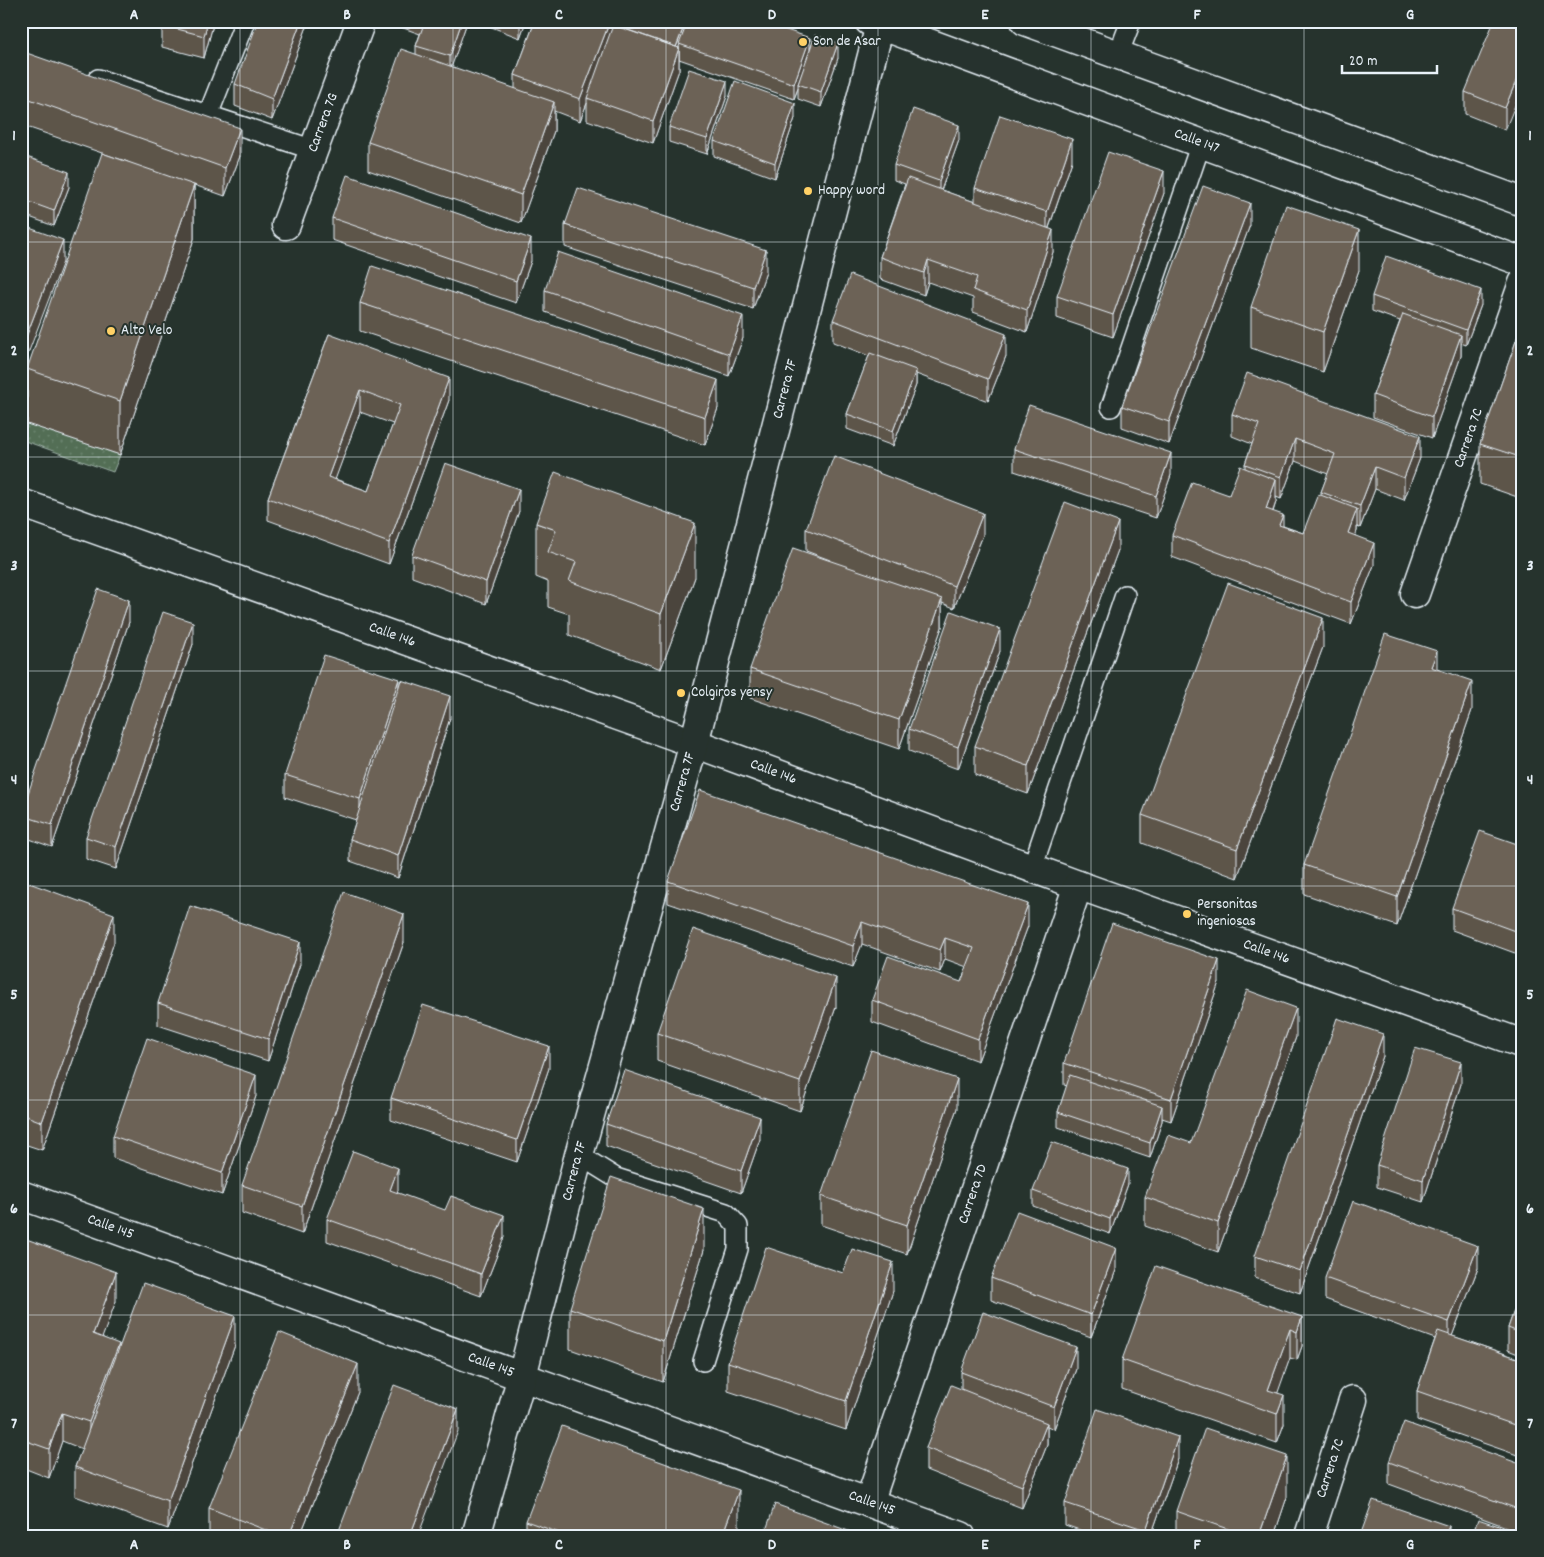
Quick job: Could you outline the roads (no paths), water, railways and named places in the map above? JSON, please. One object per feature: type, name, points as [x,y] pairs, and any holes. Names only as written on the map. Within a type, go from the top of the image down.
[{"type":"street","name":"Carrera 7G","points":[[286,225],[361,21]]},
{"type":"street","points":[[1025,21],[1523,202]]},
{"type":"street","name":"Calle 147","points":[[874,23],[1523,262]]},
{"type":"street","name":"Carrera 7F","points":[[476,1536],[522,1376],[579,1155],[694,743],[874,23]]},
{"type":"street","name":"Carrera 7C","points":[[1415,594],[1523,283]]},
{"type":"street","name":"Calle 146","points":[[21,503],[694,743],[1078,886],[1523,1044]]},
{"type":"street","name":"Carrera 7D","points":[[870,1503],[1078,886]]},
{"type":"street","name":"Calle 145","points":[[21,1195],[961,1536]]},
{"type":"street","name":"Carrera 7C","points":[[1309,1536],[1353,1400]]},
{"type":"lane","points":[[208,115],[245,21]]},
{"type":"lane","points":[[1118,55],[1131,21]]},
{"type":"lane","points":[[77,72],[314,150]]},
{"type":"lane","points":[[1112,407],[1201,143]]},
{"type":"lane","points":[[1032,868],[1125,594]]},
{"type":"lane","points":[[579,1155],[616,1178],[726,1214],[738,1226],[738,1249],[703,1361]]},
{"type":"place","name":"Son de Asar","points":[[803,42]]},
{"type":"place","name":"Happy word","points":[[808,191]]},
{"type":"place","name":"Alto Velo","points":[[111,331]]},
{"type":"place","name":"Colgiros yensy","points":[[681,693]]},
{"type":"place","name":"Personitas ingeniosas","points":[[1187,914]]}]
